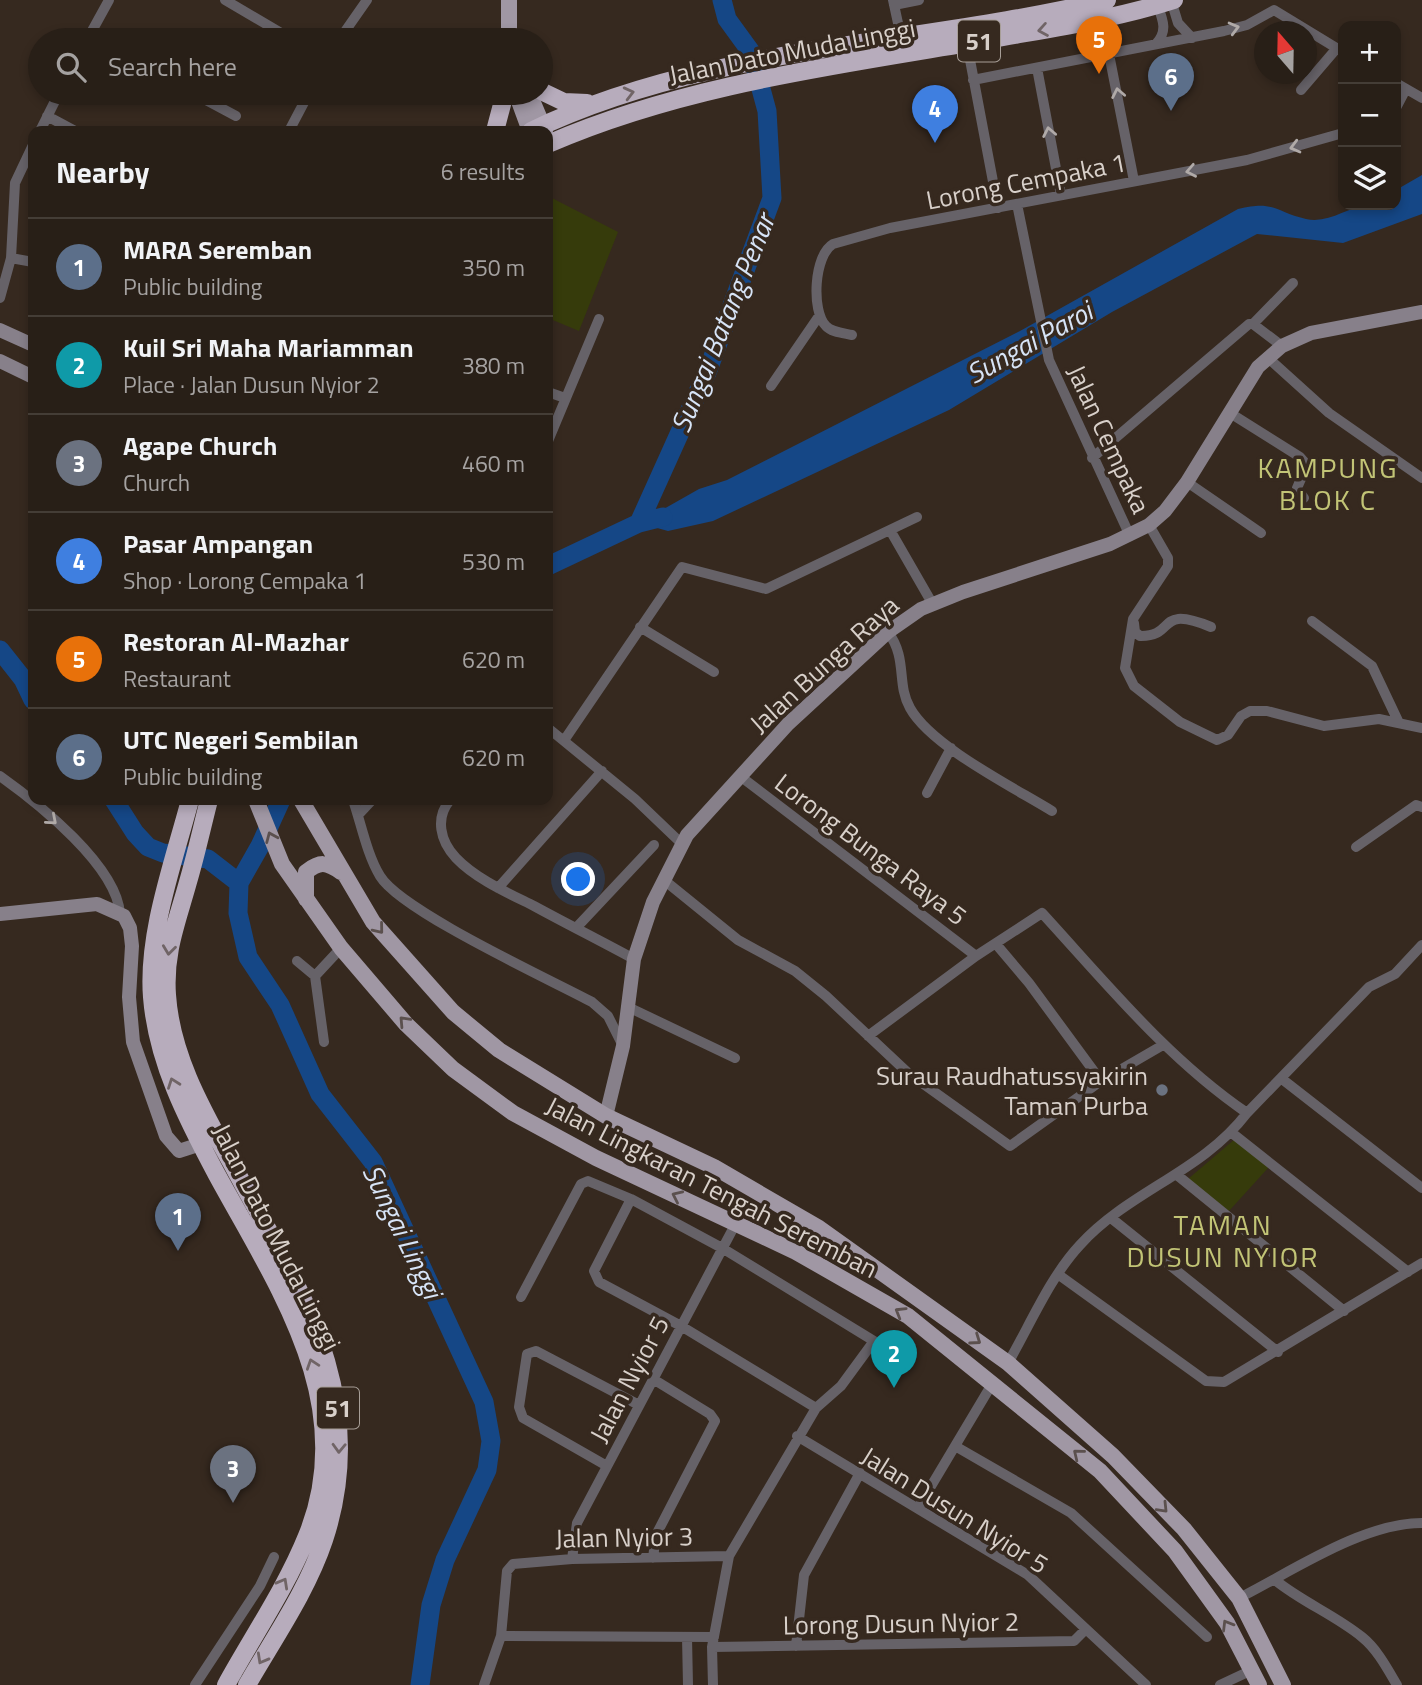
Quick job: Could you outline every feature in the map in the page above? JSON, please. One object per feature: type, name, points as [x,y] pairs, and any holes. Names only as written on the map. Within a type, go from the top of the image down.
[{"type":"highway","name":"Jalan Dato Muda Linggi","points":[[553,131],[901,37],[1042,15],[1107,0]]},
{"type":"highway","name":"Jalan Dato Muda Linggi","points":[[553,128],[600,100],[710,71],[796,65],[967,44],[1076,24],[1166,1]]},
{"type":"highway","points":[[553,97],[564,102],[582,104],[600,100]]},
{"type":"highway","points":[[496,126],[502,105]]},
{"type":"highway","name":"Jalan Dato Muda Linggi","points":[[189,805],[154,944],[152,997],[158,1033],[171,1080],[293,1277],[329,1366],[339,1416],[337,1479],[324,1542],[311,1572],[247,1685]]},
{"type":"highway","name":"Jalan Dato Muda Linggi","points":[[208,805],[188,885],[169,946],[167,997],[182,1060],[209,1141],[311,1360],[324,1415],[317,1508],[307,1536],[226,1685]]},
{"type":"main road","points":[[509,0],[510,28]]},
{"type":"main road","points":[[524,105],[537,126]]},
{"type":"main road","points":[[533,105],[539,126]]},
{"type":"main road","name":"Jalan Lingkaran Tengah Seremban","points":[[258,805],[282,864],[306,901],[341,948],[406,1024],[453,1069],[513,1113],[596,1158],[796,1252],[908,1317],[1100,1471],[1175,1551],[1227,1623],[1259,1685]]},
{"type":"main road","name":"Jalan Lingkaran Tengah Seremban","points":[[304,805],[373,922],[453,1012],[499,1050],[606,1116],[714,1167],[819,1228],[1008,1363],[1122,1465],[1184,1529],[1239,1598],[1283,1685]]},
{"type":"main road","points":[[306,901],[306,872],[321,863],[341,872]]},
{"type":"street","points":[[96,28],[110,0]]},
{"type":"street","points":[[225,0],[273,28]]},
{"type":"street","points":[[348,28],[367,0]]},
{"type":"street","points":[[901,37],[894,3],[919,0]]},
{"type":"street","points":[[1166,1],[1178,23],[1192,38]]},
{"type":"street","points":[[1155,45],[1163,36],[1166,1]]},
{"type":"street","points":[[973,80],[1192,38],[1247,25],[1273,10],[1338,49]]},
{"type":"street","points":[[1076,24],[1097,30],[1106,39],[1134,181]]},
{"type":"street","points":[[967,44],[998,208]]},
{"type":"street","points":[[1301,90],[1338,52]]},
{"type":"street","points":[[1037,68],[1061,195]]},
{"type":"street","points":[[1398,84],[1422,98]]},
{"type":"street","points":[[1401,98],[1406,89]]},
{"type":"street","points":[[42,126],[53,105]]},
{"type":"street","points":[[214,105],[236,117]]},
{"type":"street","points":[[292,126],[303,105]]},
{"type":"street","points":[[47,116],[66,126]]},
{"type":"street","name":"Lorong Cempaka 1","points":[[818,316],[818,265],[826,248],[890,228],[1247,160],[1338,134]]},
{"type":"street","points":[[0,298],[11,258],[15,183],[28,156]]},
{"type":"street","name":"Jalan Cempaka","points":[[1017,204],[1037,313],[1049,360],[1130,536]]},
{"type":"street","points":[[11,258],[28,261]]},
{"type":"street","points":[[1092,458],[1253,324],[1293,283]]},
{"type":"street","name":"Jalan Bunga Raya","points":[[606,1116],[623,1046],[634,959],[681,843],[788,724],[888,632],[932,604],[1130,536],[1149,525],[1165,511],[1187,482],[1267,357],[1282,346],[1311,333],[1422,312]]},
{"type":"street","points":[[771,386],[818,316],[828,328],[852,335]]},
{"type":"street","points":[[553,428],[599,319]]},
{"type":"street","points":[[1253,324],[1282,346]]},
{"type":"street","points":[[0,330],[28,343]]},
{"type":"street","points":[[1267,357],[1329,412],[1422,478]]},
{"type":"street","points":[[0,361],[28,375]]},
{"type":"street","points":[[553,394],[565,398]]},
{"type":"street","points":[[1230,413],[1300,457],[1307,466],[1297,488],[1304,498]]},
{"type":"street","points":[[1187,482],[1261,533]]},
{"type":"street","points":[[565,739],[682,567],[766,589],[917,517]]},
{"type":"street","points":[[1149,525],[1168,558],[1168,566],[1133,619],[1125,668],[1128,679],[1180,722],[1217,740],[1228,735],[1241,716],[1250,711],[1267,712],[1324,726],[1379,719],[1422,728]]},
{"type":"street","points":[[890,530],[932,604]]},
{"type":"street","points":[[1133,619],[1135,632],[1140,636],[1158,632],[1177,617],[1186,617],[1211,627]]},
{"type":"street","points":[[1312,621],[1372,666],[1399,723]]},
{"type":"street","points":[[640,627],[714,672]]},
{"type":"street","points":[[888,632],[901,656],[908,705],[920,725],[951,748],[1052,811]]},
{"type":"street","points":[[553,731],[602,771],[681,843]]},
{"type":"street","points":[[927,793],[951,748]]},
{"type":"street","points":[[498,887],[602,771]]},
{"type":"street","points":[[0,776],[28,800]]},
{"type":"street","name":"Lorong Bunga Raya 5","points":[[740,776],[975,956]]},
{"type":"street","points":[[34,805],[84,848],[110,881],[118,898],[120,914],[130,928],[130,1019],[138,1062],[169,1142],[179,1151],[209,1141]]},
{"type":"street","points":[[355,805],[379,876],[394,893],[425,913],[593,1002],[608,1016],[623,1046]]},
{"type":"street","points":[[358,815],[367,805]]},
{"type":"street","points":[[447,805],[441,814],[446,845],[469,869],[634,959]]},
{"type":"street","points":[[1356,847],[1416,805],[1422,807]]},
{"type":"street","points":[[576,928],[654,845]]},
{"type":"street","points":[[664,880],[738,940],[795,971],[908,1073],[1010,1146],[1101,1081],[1163,1045]]},
{"type":"street","points":[[0,914],[97,904],[120,914]]},
{"type":"street","points":[[868,1036],[975,956],[1042,913],[1163,1045],[1210,1088],[1247,1114]]},
{"type":"street","points":[[996,944],[1029,983],[1101,1081]]},
{"type":"street","points":[[1008,1363],[1059,1275],[1080,1245],[1111,1218],[1177,1175],[1232,1133],[1369,987],[1395,974],[1422,945]]},
{"type":"street","points":[[315,976],[341,948]]},
{"type":"street","points":[[297,961],[315,976],[324,1042]]},
{"type":"street","points":[[628,1007],[734,1058]]},
{"type":"street","points":[[1282,1079],[1422,1188]]},
{"type":"street","points":[[1232,1133],[1408,1272]]},
{"type":"street","points":[[1177,1175],[1344,1311]]},
{"type":"street","points":[[521,1297],[581,1184],[588,1181],[631,1199],[722,1248],[874,1341],[841,1386],[816,1408],[797,1436],[729,1556],[713,1642],[713,1685]]},
{"type":"street","points":[[631,1199],[594,1271],[599,1282],[681,1326],[816,1408]]},
{"type":"street","points":[[1111,1218],[1278,1352]]},
{"type":"street","name":"Jalan Nyior 5","points":[[572,1559],[577,1523],[736,1223]]},
{"type":"street","points":[[1059,1275],[1206,1381],[1214,1384],[1224,1382],[1278,1352],[1422,1263]]},
{"type":"street","points":[[607,1466],[523,1418],[519,1407],[525,1358],[536,1351],[639,1405]]},
{"type":"street","points":[[653,1379],[710,1413],[715,1421],[656,1535],[653,1558]]},
{"type":"street","points":[[918,1508],[992,1384]]},
{"type":"street","name":"Jalan Dusun Nyior 5","points":[[797,1436],[1028,1575],[1146,1685]]},
{"type":"street","points":[[955,1446],[1071,1513],[1207,1637]]},
{"type":"street","points":[[796,1646],[804,1575],[860,1473]]},
{"type":"street","points":[[1239,1598],[1352,1540],[1409,1523],[1422,1523]]},
{"type":"street","name":"Jalan Nyior 3","points":[[501,1636],[507,1572],[520,1560],[729,1556]]},
{"type":"street","points":[[195,1685],[260,1586],[274,1557]]},
{"type":"street","points":[[1275,1580],[1294,1596],[1360,1635],[1381,1659],[1397,1685]]},
{"type":"street","name":"Lorong Dusun Nyior 2","points":[[501,1636],[687,1637],[713,1642],[796,1646],[1074,1640],[1086,1629]]},
{"type":"street","points":[[484,1685],[501,1636]]},
{"type":"street","points":[[687,1637],[688,1685]]},
{"type":"street","points":[[1220,1685],[1252,1670]]},
{"type":"green space","points":[[553,199],[618,232],[579,331],[553,320]]},
{"type":"green space","points":[[1235,1139],[1269,1167],[1229,1211],[1188,1179]]},
{"type":"water","name":"Sungai Paroi","points":[[1422,175],[1422,214],[1343,243],[1257,234],[1112,312],[949,410],[713,521],[668,531],[639,523],[699,489],[727,480],[1020,331],[1238,209],[1268,206],[1314,220],[1349,210],[1401,210],[1401,187]]},
{"type":"waterway","name":"Sungai Batang Penar","points":[[639,523],[708,370],[772,198],[767,111],[751,52],[727,19],[722,0]]},
{"type":"waterway","name":"Sungai Linggi","points":[[553,564],[639,523],[663,517]]},
{"type":"waterway","points":[[0,650],[28,690]]},
{"type":"waterway","points":[[117,805],[135,833],[148,847],[163,853],[208,859],[239,883]]},
{"type":"waterway","name":"Sungai Linggi","points":[[279,805],[239,883],[238,913],[248,957],[280,1005],[320,1094],[373,1162],[484,1402],[491,1441],[487,1470],[445,1560],[431,1605],[420,1685]]},
{"type":"place","name":"Restoran Al-Mazhar","points":[[1099,74]]},
{"type":"place","name":"UTC Negeri Sembilan","points":[[1171,111]]},
{"type":"place","name":"Pasar Ampangan","points":[[935,143]]},
{"type":"place","name":"Surau Raudhatussyakirin Taman Purba","points":[[1162,1090]]},
{"type":"place","name":"MARA Seremban","points":[[178,1251]]},
{"type":"place","name":"Kuil Sri Maha Mariamman","points":[[894,1388]]},
{"type":"place","name":"Agape Church","points":[[233,1503]]},
{"type":"district","name":"KAMPUNG BLOK C","points":[[1328,483]]},
{"type":"district","name":"TAMAN DUSUN NYIOR","points":[[1223,1240]]}]
